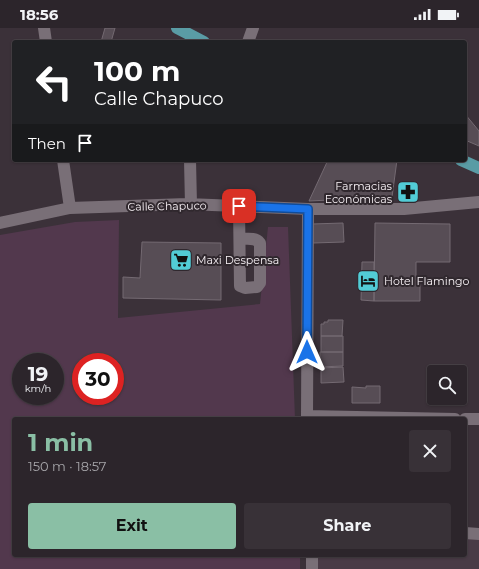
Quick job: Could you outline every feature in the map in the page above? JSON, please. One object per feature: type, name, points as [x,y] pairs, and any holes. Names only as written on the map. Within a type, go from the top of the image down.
[{"type":"main road","points":[[177,28],[200,40]]},
{"type":"main road","points":[[466,162],[479,168]]},
{"type":"street","points":[[44,28],[46,40]]},
{"type":"street","points":[[249,40],[253,28]]},
{"type":"street","points":[[63,162],[70,208]]},
{"type":"street","points":[[190,162],[191,205]]},
{"type":"street","name":"Calle Chapuco","points":[[0,223],[70,208],[191,205],[308,209],[404,210],[479,202]]},
{"type":"street","points":[[239,206],[240,239]]},
{"type":"street","points":[[307,417],[308,209]]},
{"type":"street","points":[[467,419],[479,420]]},
{"type":"street","points":[[467,532],[479,534]]},
{"type":"street","points":[[312,557],[312,569]]},
{"type":"shaded area","points":[[119,220],[118,318],[260,304],[268,227],[288,227],[295,417],[12,417],[12,557],[300,557],[300,569],[0,569],[0,235],[75,222]]},
{"type":"shaded area","points":[[467,534],[479,535],[479,569],[318,569],[318,557],[467,557]]},
{"type":"building","points":[[105,28],[115,28],[112,40],[102,40]]},
{"type":"building","points":[[467,116],[479,131],[479,146],[467,141]]},
{"type":"building","points":[[327,162],[397,162],[392,197],[309,201]]},
{"type":"building","points":[[343,223],[344,242],[313,243],[312,224]]},
{"type":"building","points":[[375,223],[450,224],[450,262],[416,262],[416,280],[420,280],[420,301],[374,301]]},
{"type":"building","name":"Maxi Despensa","points":[[142,242],[221,243],[221,300],[123,298],[123,277],[140,278]]},
{"type":"building","name":"Hotel Flamingo","points":[[362,262],[374,262],[374,301],[361,300]]},
{"type":"building","points":[[328,320],[343,320],[342,336],[321,336],[321,324],[328,322]]},
{"type":"building","points":[[321,336],[343,336],[343,352],[321,352]]},
{"type":"building","points":[[320,352],[343,352],[343,366],[320,367]]},
{"type":"building","points":[[343,367],[344,382],[321,383],[321,368]]},
{"type":"building","points":[[366,386],[380,386],[380,403],[352,403],[352,387],[366,388]]},
{"type":"place","name":"Farmacias Económicas","points":[[408,192]]},
{"type":"place","name":"Maxi Despensa","points":[[181,260]]},
{"type":"place","name":"Hotel Flamingo","points":[[368,281]]},
{"type":"route","points":[[239,206],[308,209],[307,352]]}]
